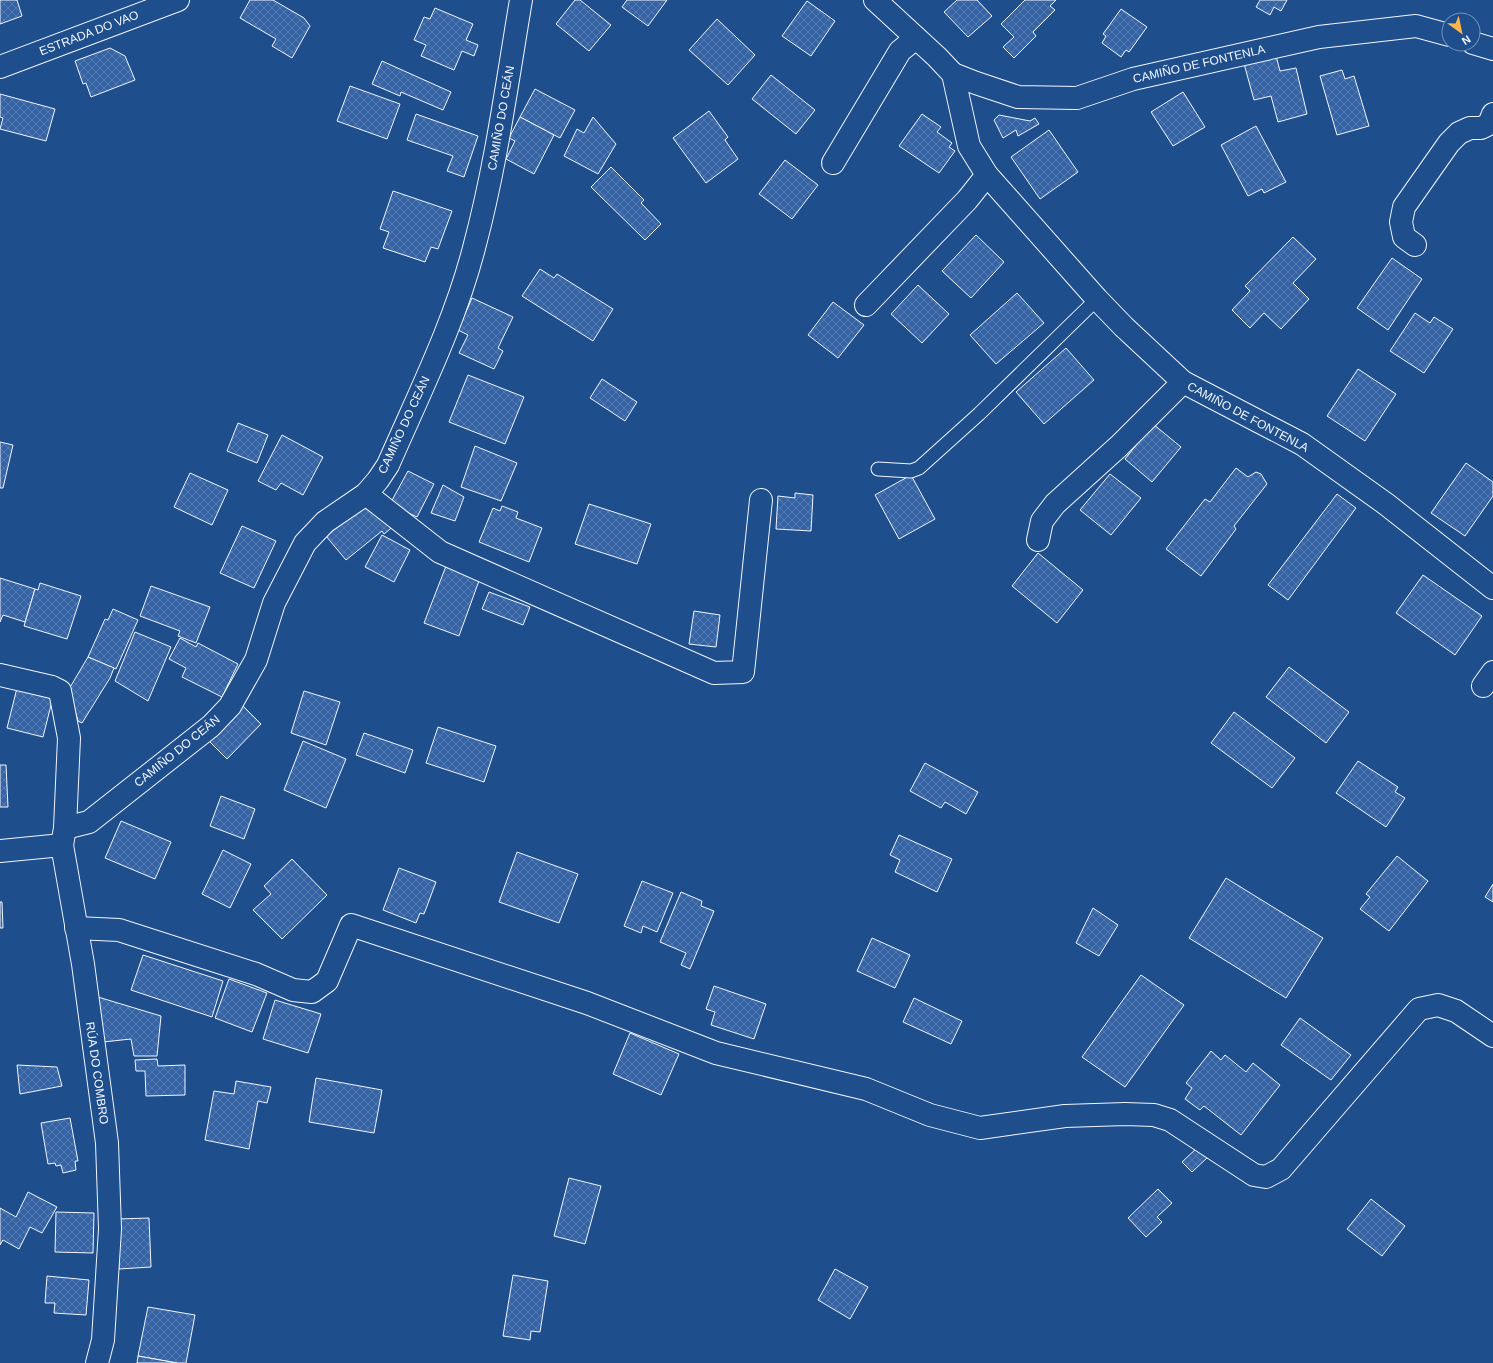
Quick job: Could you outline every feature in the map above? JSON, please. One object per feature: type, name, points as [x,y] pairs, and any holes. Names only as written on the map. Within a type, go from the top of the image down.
[{"type":"street","name":"ESTRADA DO VAO","points":[[0,67],[178,0]]},
{"type":"street","name":"CAMIÑO DO CEÁN","points":[[63,836],[89,822],[212,726],[230,706],[256,660],[274,602],[305,543],[325,522],[366,494],[388,465],[455,309],[474,249],[490,184],[521,0]]},
{"type":"street","name":"CAMIÑO DE FONTENLA","points":[[875,0],[937,56],[953,74],[1018,97],[1077,98],[1133,79],[1319,37],[1416,26],[1441,33]]},
{"type":"street","points":[[833,164],[900,52],[916,38]]},
{"type":"street","points":[[1481,45],[1493,49]]},
{"type":"street","name":"CAMIÑO DE FONTENLA","points":[[953,74],[968,146],[987,175],[1097,299],[1124,327],[1183,382],[1302,444],[1386,504],[1493,588]]},
{"type":"street","points":[[1415,245],[1404,237],[1401,222],[1404,207],[1449,143],[1458,133],[1470,128],[1481,128],[1489,124],[1493,114]]},
{"type":"street","points":[[866,305],[967,200],[987,175]]},
{"type":"street","points":[[1038,540],[1042,521],[1055,504],[1119,446],[1183,382]]},
{"type":"street","points":[[366,494],[440,552],[714,673],[744,672],[761,500]]},
{"type":"street","name":"RÚA DO COMBRO","points":[[0,675],[52,686],[60,691],[69,738],[63,836],[76,928],[83,964],[107,1143],[110,1229],[102,1340],[97,1363]]},
{"type":"street","points":[[0,852],[63,836]]},
{"type":"street","points":[[76,928],[119,930],[256,974],[293,990],[312,992],[327,981],[351,925],[587,1003],[716,1053],[866,1089],[930,1115],[980,1128],[1065,1116],[1125,1114],[1154,1115],[1170,1120],[1254,1175],[1266,1177],[1281,1169],[1419,1009],[1438,1005],[1456,1011],[1493,1036]]},
{"type":"lane","points":[[878,469],[911,470],[919,468],[979,414],[1097,299]]},
{"type":"building","points":[[0,0],[17,0],[22,16],[0,24]]},
{"type":"building","points":[[250,0],[273,0],[304,18],[310,26],[292,58],[272,46],[276,39],[240,18]]},
{"type":"building","points":[[575,0],[580,0],[611,25],[589,51],[556,24]]},
{"type":"building","points":[[627,0],[667,0],[648,26],[622,7]]},
{"type":"building","points":[[957,0],[977,0],[992,16],[968,37],[944,12]]},
{"type":"building","points":[[1025,0],[1056,0],[1050,6],[1055,10],[1033,32],[1036,36],[1014,58],[1003,47],[1014,37],[1001,24]]},
{"type":"building","points":[[1260,0],[1287,0],[1281,11],[1274,7],[1270,15],[1256,7]]},
{"type":"building","points":[[807,1],[835,21],[811,56],[782,36]]},
{"type":"building","points":[[435,8],[473,24],[466,40],[478,45],[474,56],[462,51],[454,70],[421,56],[426,45],[414,40],[424,17],[430,19]]},
{"type":"building","points":[[1121,9],[1147,27],[1129,52],[1126,50],[1121,57],[1102,43],[1106,36],[1103,34]]},
{"type":"building","points":[[717,19],[755,55],[728,85],[689,50]]},
{"type":"building","points":[[110,48],[125,56],[135,80],[91,97],[86,83],[83,84],[75,61]]},
{"type":"building","points":[[1275,52],[1280,71],[1296,68],[1307,114],[1278,122],[1271,96],[1254,100],[1243,60]]},
{"type":"building","points":[[382,61],[451,92],[443,110],[401,92],[400,96],[372,84]]},
{"type":"building","points":[[1342,70],[1345,79],[1354,76],[1369,126],[1337,135],[1320,76]]},
{"type":"building","points":[[771,75],[815,110],[796,134],[752,99]]},
{"type":"building","points":[[350,86],[400,104],[387,139],[337,121]]},
{"type":"building","points":[[535,89],[575,110],[560,138],[520,117]]},
{"type":"building","points":[[1183,92],[1205,127],[1173,146],[1151,112]]},
{"type":"building","points":[[0,94],[55,109],[46,141],[0,129],[3,118],[0,117]]},
{"type":"building","points":[[709,111],[728,137],[725,140],[738,159],[706,183],[673,138]]},
{"type":"building","points":[[416,114],[478,136],[464,177],[447,171],[453,156],[407,140]]},
{"type":"building","points":[[922,114],[941,127],[937,132],[952,143],[949,147],[955,151],[939,173],[899,146]]},
{"type":"building","points":[[999,115],[1030,121],[1035,118],[1039,124],[1018,136],[1016,130],[1003,138],[994,120]]},
{"type":"building","points":[[520,117],[554,135],[534,174],[506,159],[515,141],[509,138]]},
{"type":"building","points":[[593,117],[616,144],[598,174],[564,156],[577,129],[584,133]]},
{"type":"building","points":[[1256,126],[1286,182],[1264,193],[1262,189],[1248,196],[1221,145]]},
{"type":"building","points":[[1049,130],[1078,172],[1040,199],[1011,157]]},
{"type":"building","points":[[785,160],[818,185],[792,219],[759,194]]},
{"type":"building","points":[[611,167],[644,200],[641,203],[661,224],[645,240],[591,187]]},
{"type":"building","points":[[393,191],[452,211],[438,249],[431,247],[425,262],[383,248],[389,232],[380,229]]},
{"type":"building","points":[[976,235],[1004,262],[971,298],[942,271]]},
{"type":"building","points":[[1293,237],[1316,259],[1293,283],[1309,299],[1281,329],[1264,313],[1250,328],[1232,310],[1250,291],[1245,286]]},
{"type":"building","points":[[1392,258],[1422,279],[1388,330],[1357,308]]},
{"type":"building","points":[[540,269],[554,278],[557,274],[613,309],[593,341],[522,296]]},
{"type":"building","points":[[918,285],[949,314],[922,343],[891,314]]},
{"type":"building","points":[[1017,293],[1044,323],[996,364],[970,335]]},
{"type":"building","points":[[472,298],[513,317],[498,348],[503,351],[494,369],[459,353],[468,335],[458,330]]},
{"type":"building","points":[[833,302],[864,325],[838,358],[808,335]]},
{"type":"building","points":[[1415,313],[1430,323],[1434,317],[1453,329],[1424,373],[1390,351]]},
{"type":"building","points":[[1066,348],[1094,380],[1044,424],[1016,392]]},
{"type":"building","points":[[1358,369],[1396,394],[1365,441],[1327,416]]},
{"type":"building","points":[[468,375],[524,397],[505,444],[449,422]]},
{"type":"building","points":[[602,379],[637,402],[625,421],[590,398]]},
{"type":"building","points":[[238,423],[268,435],[257,463],[227,451]]},
{"type":"building","points":[[1153,424],[1181,447],[1152,482],[1125,459]]},
{"type":"building","points":[[282,435],[323,457],[303,495],[281,483],[276,490],[258,481]]},
{"type":"building","points":[[0,442],[13,445],[3,488],[0,488]]},
{"type":"building","points":[[475,446],[517,463],[501,501],[461,487]]},
{"type":"building","points":[[1466,463],[1493,482],[1493,496],[1465,536],[1431,513]]},
{"type":"building","points":[[1236,468],[1248,477],[1256,472],[1261,474],[1267,484],[1234,526],[1236,529],[1201,576],[1166,549],[1205,499],[1210,502]]},
{"type":"building","points":[[408,471],[434,484],[417,517],[390,504]]},
{"type":"building","points":[[190,473],[228,490],[212,525],[174,507]]},
{"type":"building","points":[[1110,474],[1141,498],[1111,535],[1080,510]]},
{"type":"building","points":[[911,475],[935,519],[899,539],[875,495]]},
{"type":"building","points":[[443,485],[464,497],[455,521],[431,513]]},
{"type":"building","points":[[795,493],[813,495],[811,531],[776,529],[778,496],[795,498]]},
{"type":"building","points":[[1337,494],[1356,508],[1288,600],[1268,585]]},
{"type":"building","points":[[366,504],[395,525],[384,534],[382,531],[346,560],[326,536]]},
{"type":"building","points":[[589,504],[651,524],[637,564],[575,544]]},
{"type":"building","points":[[502,506],[518,512],[516,518],[542,528],[529,562],[479,542],[493,508],[500,511]]},
{"type":"building","points":[[242,526],[276,541],[254,588],[220,573]]},
{"type":"building","points":[[382,535],[410,550],[394,582],[365,567]]},
{"type":"building","points":[[1038,553],[1083,590],[1057,623],[1012,586]]},
{"type":"building","points":[[446,566],[480,578],[459,636],[424,623]]},
{"type":"building","points":[[1423,575],[1482,616],[1455,655],[1396,613]]},
{"type":"building","points":[[0,578],[35,589],[25,622],[3,615],[0,622]]},
{"type":"building","points":[[40,583],[81,596],[67,639],[24,626],[35,589],[38,590]]},
{"type":"building","points":[[151,586],[210,607],[196,643],[178,636],[180,631],[140,616]]},
{"type":"building","points":[[489,592],[530,607],[523,625],[482,609]]},
{"type":"building","points":[[113,609],[138,620],[116,669],[88,657],[105,619],[108,620]]},
{"type":"building","points":[[694,611],[720,615],[716,647],[689,644]]},
{"type":"building","points":[[135,632],[171,647],[148,701],[115,681]]},
{"type":"building","points":[[180,638],[196,647],[198,643],[238,664],[222,697],[182,677],[186,668],[169,659]]},
{"type":"building","points":[[88,657],[114,668],[110,678],[82,723],[78,721],[69,689]]},
{"type":"building","points":[[1289,667],[1349,712],[1326,743],[1266,697]]},
{"type":"building","points":[[18,684],[54,693],[43,737],[7,728]]},
{"type":"building","points":[[304,691],[340,702],[326,745],[291,733]]},
{"type":"building","points":[[240,703],[261,724],[227,759],[206,738]]},
{"type":"building","points":[[1234,712],[1295,758],[1272,788],[1211,743]]},
{"type":"building","points":[[438,727],[496,746],[484,782],[426,763]]},
{"type":"building","points":[[364,733],[413,750],[405,773],[356,755]]},
{"type":"building","points":[[303,741],[346,759],[326,808],[284,790]]},
{"type":"building","points":[[1358,761],[1398,787],[1395,792],[1405,798],[1386,827],[1336,793]]},
{"type":"building","points":[[925,763],[978,792],[966,814],[945,802],[941,808],[910,791]]},
{"type":"building","points":[[0,765],[6,765],[8,807],[0,807]]},
{"type":"building","points":[[221,796],[255,809],[244,839],[210,826]]},
{"type":"building","points":[[121,821],[171,842],[155,879],[105,858]]},
{"type":"building","points":[[899,835],[952,859],[937,892],[895,872],[900,860],[890,855]]},
{"type":"building","points":[[223,850],[251,864],[230,908],[202,894]]},
{"type":"building","points":[[517,852],[578,874],[559,923],[499,902]]},
{"type":"building","points":[[1397,856],[1428,881],[1389,931],[1360,909],[1370,897],[1366,894]]},
{"type":"building","points":[[292,859],[327,895],[282,939],[253,910],[271,894],[264,886]]},
{"type":"building","points":[[399,868],[436,882],[424,914],[420,913],[416,923],[383,910]]},
{"type":"building","points":[[1226,878],[1323,938],[1286,998],[1189,938]]},
{"type":"building","points":[[642,881],[673,893],[657,932],[643,926],[641,933],[624,926]]},
{"type":"building","points":[[1493,884],[1493,902],[1485,897]]},
{"type":"building","points":[[681,892],[702,901],[701,906],[714,911],[690,969],[681,965],[686,953],[660,942]]},
{"type":"building","points":[[0,902],[2,902],[3,928],[0,928]]},
{"type":"building","points":[[1093,908],[1118,925],[1099,956],[1076,943]]},
{"type":"building","points":[[872,938],[910,955],[895,988],[857,971]]},
{"type":"building","points":[[143,955],[223,981],[212,1017],[131,990]]},
{"type":"building","points":[[1141,975],[1184,1005],[1125,1087],[1082,1057]]},
{"type":"building","points":[[229,979],[267,993],[252,1032],[215,1018]]},
{"type":"building","points":[[714,986],[766,1004],[754,1039],[711,1025],[715,1012],[706,1009]]},
{"type":"building","points":[[98,997],[161,1016],[157,1056],[134,1056],[131,1039],[103,1042]]},
{"type":"building","points":[[914,998],[962,1021],[951,1044],[903,1022]]},
{"type":"building","points":[[275,1000],[321,1014],[308,1053],[263,1039]]},
{"type":"building","points":[[1300,1018],[1351,1055],[1331,1080],[1281,1045]]},
{"type":"building","points":[[630,1033],[679,1054],[661,1095],[613,1074]]},
{"type":"building","points":[[1211,1051],[1221,1060],[1225,1055],[1246,1072],[1253,1063],[1280,1085],[1241,1135],[1204,1106],[1200,1110],[1185,1099],[1192,1088],[1186,1083]]},
{"type":"building","points":[[157,1059],[158,1066],[185,1065],[185,1095],[146,1096],[145,1071],[136,1071],[135,1060]]},
{"type":"building","points":[[17,1065],[57,1067],[62,1086],[20,1094]]},
{"type":"building","points":[[316,1078],[382,1090],[374,1133],[309,1122]]},
{"type":"building","points":[[236,1081],[271,1087],[267,1103],[258,1101],[249,1149],[205,1140],[214,1091],[234,1094]]},
{"type":"building","points":[[70,1118],[78,1161],[75,1161],[76,1170],[63,1173],[61,1165],[56,1166],[55,1163],[48,1164],[41,1123]]},
{"type":"building","points":[[1199,1146],[1209,1156],[1192,1172],[1182,1162]]},
{"type":"building","points":[[569,1178],[601,1186],[585,1244],[554,1236]]},
{"type":"building","points":[[1158,1189],[1172,1203],[1157,1217],[1162,1222],[1146,1237],[1128,1218]]},
{"type":"building","points":[[28,1192],[57,1207],[42,1233],[30,1227],[19,1249],[3,1240],[0,1245],[0,1208],[16,1217]]},
{"type":"building","points":[[1371,1199],[1405,1226],[1382,1256],[1347,1229]]},
{"type":"building","points":[[56,1212],[94,1213],[93,1253],[55,1252]]},
{"type":"building","points":[[149,1218],[151,1267],[119,1269],[117,1219]]},
{"type":"building","points":[[835,1269],[868,1287],[850,1319],[818,1300]]},
{"type":"building","points":[[513,1275],[548,1281],[540,1332],[531,1331],[530,1340],[503,1336]]},
{"type":"building","points":[[47,1276],[89,1280],[86,1315],[54,1313],[55,1303],[45,1303]]},
{"type":"building","points":[[148,1307],[195,1315],[186,1363],[177,1363],[138,1356]]},
{"type":"building","points":[[138,1356],[177,1363],[137,1363]]}]
